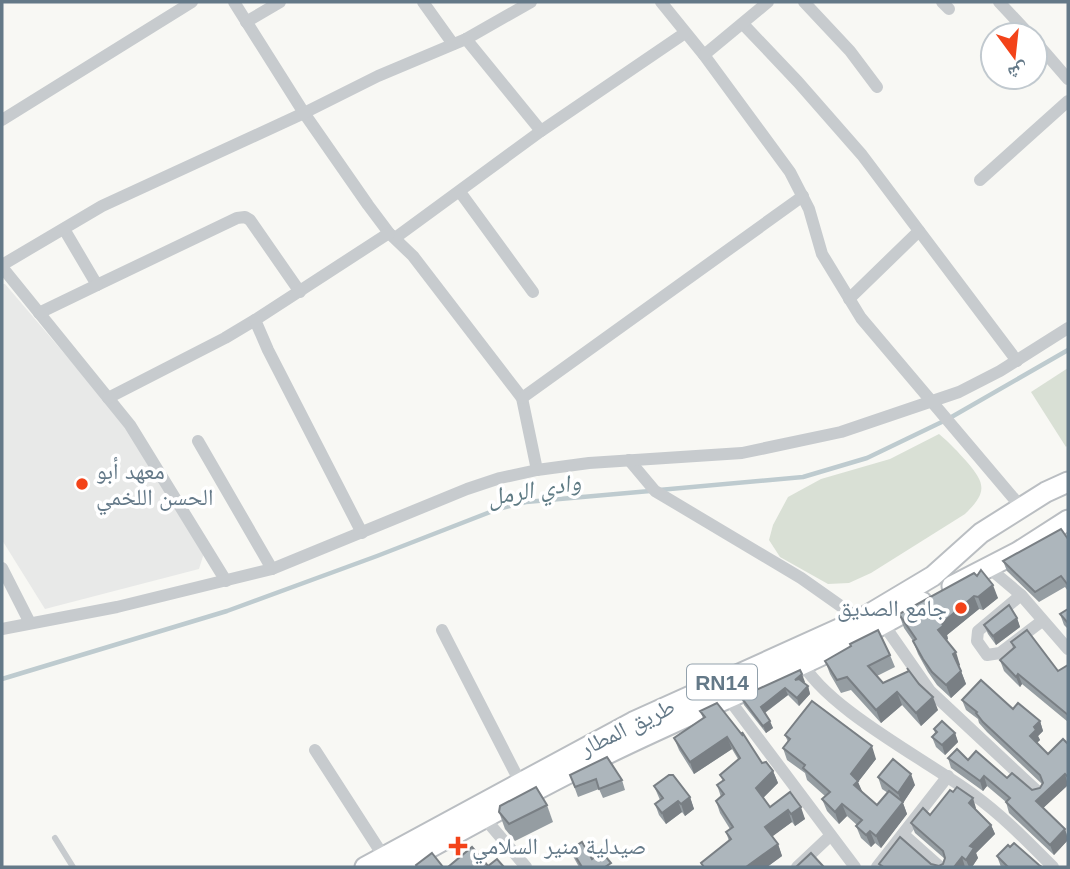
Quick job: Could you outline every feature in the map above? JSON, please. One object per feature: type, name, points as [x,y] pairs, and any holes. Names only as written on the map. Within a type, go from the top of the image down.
[{"type":"main road","name":"طريق المطار","points":[[872,625],[968,544],[1021,507],[1068,482]]},
{"type":"main road","name":"طريق المطار","points":[[365,867],[390,862],[479,812],[598,758],[723,691],[933,596],[985,570],[1068,520]]},
{"type":"main road","points":[[968,544],[971,556],[985,570]]},
{"type":"main road","name":"طريق المطار","points":[[479,812],[520,782],[633,722],[723,691]]},
{"type":"street","points":[[2,120],[192,2]]},
{"type":"street","points":[[234,2],[304,113],[392,236],[413,256],[522,398],[537,471]]},
{"type":"street","points":[[246,22],[281,2]]},
{"type":"street","points":[[423,2],[453,44]]},
{"type":"street","points":[[226,581],[130,425],[2,266],[102,206],[378,76],[466,39],[531,2]]},
{"type":"street","points":[[661,2],[704,55],[790,172],[812,216],[817,244],[849,299],[897,362],[1021,507]]},
{"type":"street","points":[[746,2],[755,13]]},
{"type":"street","points":[[704,55],[768,2]]},
{"type":"street","points":[[999,2],[1017,21]]},
{"type":"street","points":[[810,4],[877,87]]},
{"type":"street","points":[[743,24],[862,155],[1017,361]]},
{"type":"street","points":[[108,398],[225,338],[392,236],[460,192],[541,131],[685,33]]},
{"type":"street","points":[[466,39],[541,131]]},
{"type":"street","points":[[1049,57],[1068,79]]},
{"type":"street","points":[[980,180],[1068,101]]},
{"type":"street","points":[[460,192],[533,292]]},
{"type":"street","points":[[522,398],[803,196]]},
{"type":"street","points":[[39,313],[237,218],[245,217],[250,220],[300,292]]},
{"type":"street","points":[[64,229],[97,285]]},
{"type":"street","points":[[849,299],[919,231]]},
{"type":"street","points":[[255,320],[362,533]]},
{"type":"street","points":[[2,629],[117,607],[272,569],[500,478],[589,463],[716,456],[776,448],[841,432],[979,383],[1068,328]]},
{"type":"street","points":[[198,441],[272,569]]},
{"type":"street","points":[[629,460],[655,491],[801,578],[872,625],[930,691],[1038,792]]},
{"type":"street","points":[[2,568],[30,623]]},
{"type":"street","points":[[985,570],[1021,595],[1042,621],[1066,644]]},
{"type":"street","points":[[1021,595],[978,631],[976,641],[987,655],[1000,653],[1042,621]]},
{"type":"street","points":[[442,630],[520,782]]},
{"type":"street","points":[[799,656],[830,695],[989,806],[1053,867]]},
{"type":"street","points":[[723,691],[855,867]]},
{"type":"street","points":[[315,750],[390,862]]},
{"type":"street","points":[[877,867],[948,776]]},
{"type":"street","points":[[479,812],[526,867]]},
{"type":"street","points":[[903,834],[939,867]]},
{"type":"street","points":[[797,867],[830,836]]},
{"type":"lane","points":[[55,838],[73,867]]},
{"type":"shaded area","name":"معهد أبو الحسن اللخمي","points":[[2,284],[5,284],[127,427],[204,553],[199,569],[45,609],[2,540]]},
{"type":"shaded area","points":[[1068,368],[1068,445],[1066,447],[1031,392]]},
{"type":"shaded area","points":[[939,434],[967,462],[981,483],[977,500],[965,514],[871,573],[849,583],[828,584],[780,557],[769,540],[773,525],[788,497],[821,479],[890,459]]},
{"type":"building","points":[[1061,529],[1068,539],[1068,585],[1061,576],[1035,592],[1003,561]]},
{"type":"building","points":[[981,570],[993,585],[978,597],[974,596],[942,623],[943,626],[938,630],[956,652],[953,654],[961,671],[946,685],[923,659],[913,641],[916,639],[899,614],[974,573],[977,576]]},
{"type":"building","points":[[1009,605],[1017,618],[993,636],[984,625]]},
{"type":"building","points":[[1068,609],[1068,623],[1060,614]]},
{"type":"building","points":[[878,630],[890,655],[868,666],[883,683],[909,671],[907,668],[933,697],[916,713],[897,692],[876,710],[847,677],[837,680],[825,661]]},
{"type":"building","points":[[1027,630],[1058,671],[1068,665],[1068,715],[1018,674],[1016,677],[1000,660],[1015,647],[1011,642]]},
{"type":"building","points":[[800,670],[802,674],[795,680],[799,679],[808,686],[797,698],[785,688],[761,707],[770,721],[763,726],[741,697]]},
{"type":"building","points":[[981,680],[1013,709],[1018,703],[1040,721],[1030,736],[1048,754],[1063,739],[1068,744],[1068,777],[1065,774],[1036,801],[1065,829],[1050,845],[1006,802],[1010,798],[984,776],[980,781],[948,758],[957,749],[968,760],[976,751],[1007,778],[1012,773],[1032,790],[1040,788],[1043,783],[1040,775],[962,700]]},
{"type":"building","points":[[812,701],[872,746],[851,774],[858,781],[854,785],[877,805],[889,791],[903,802],[876,836],[870,831],[866,835],[856,826],[862,820],[842,804],[835,812],[822,799],[830,792],[803,768],[805,765],[783,748],[790,739],[785,735]]},
{"type":"building","points":[[717,703],[743,736],[742,732],[762,763],[766,762],[773,771],[756,788],[770,807],[790,792],[801,807],[791,814],[788,810],[765,827],[778,844],[746,867],[704,867],[701,863],[731,839],[726,832],[733,827],[716,801],[724,794],[717,785],[724,780],[720,775],[740,758],[727,737],[690,762],[674,738],[705,717],[700,711]]},
{"type":"building","points":[[942,721],[955,733],[942,745],[932,737],[937,732],[934,729]]},
{"type":"building","points":[[607,757],[622,780],[599,789],[596,779],[575,787],[570,775]]},
{"type":"building","points":[[893,759],[911,774],[898,793],[878,777]]},
{"type":"building","points":[[673,775],[690,797],[681,804],[678,801],[662,813],[655,804],[663,798],[654,786]]},
{"type":"building","points":[[536,787],[547,805],[509,824],[499,812],[500,806]]},
{"type":"building","points":[[957,787],[973,798],[969,803],[991,825],[970,846],[974,848],[966,860],[962,857],[954,867],[881,867],[879,864],[900,837],[931,864],[943,864],[943,851],[911,823],[923,808],[930,815],[950,790],[953,792]]},
{"type":"building","points":[[582,842],[592,859],[602,852],[611,863],[605,867],[582,867],[571,849]]},
{"type":"building","points":[[1014,843],[1042,867],[1008,867],[997,856]]},
{"type":"building","points":[[472,847],[488,866],[497,859],[504,867],[448,867]]},
{"type":"building","points":[[432,853],[443,867],[417,867],[416,865]]},
{"type":"building","points":[[811,853],[822,867],[796,867]]},
{"type":"waterway","name":"وادي الرمل","points":[[659,490],[803,477],[867,458],[948,419],[1068,350]]},
{"type":"waterway","name":"وادي الرمل","points":[[2,679],[227,611],[498,509],[526,502],[650,491]]},
{"type":"place","name":"معهد أبو الحسن اللخمي","points":[[82,484]]},
{"type":"place","name":"جامع الصديق","points":[[961,608]]},
{"type":"place","name":"صيدلية منير السلامي","points":[[458,846]]}]
